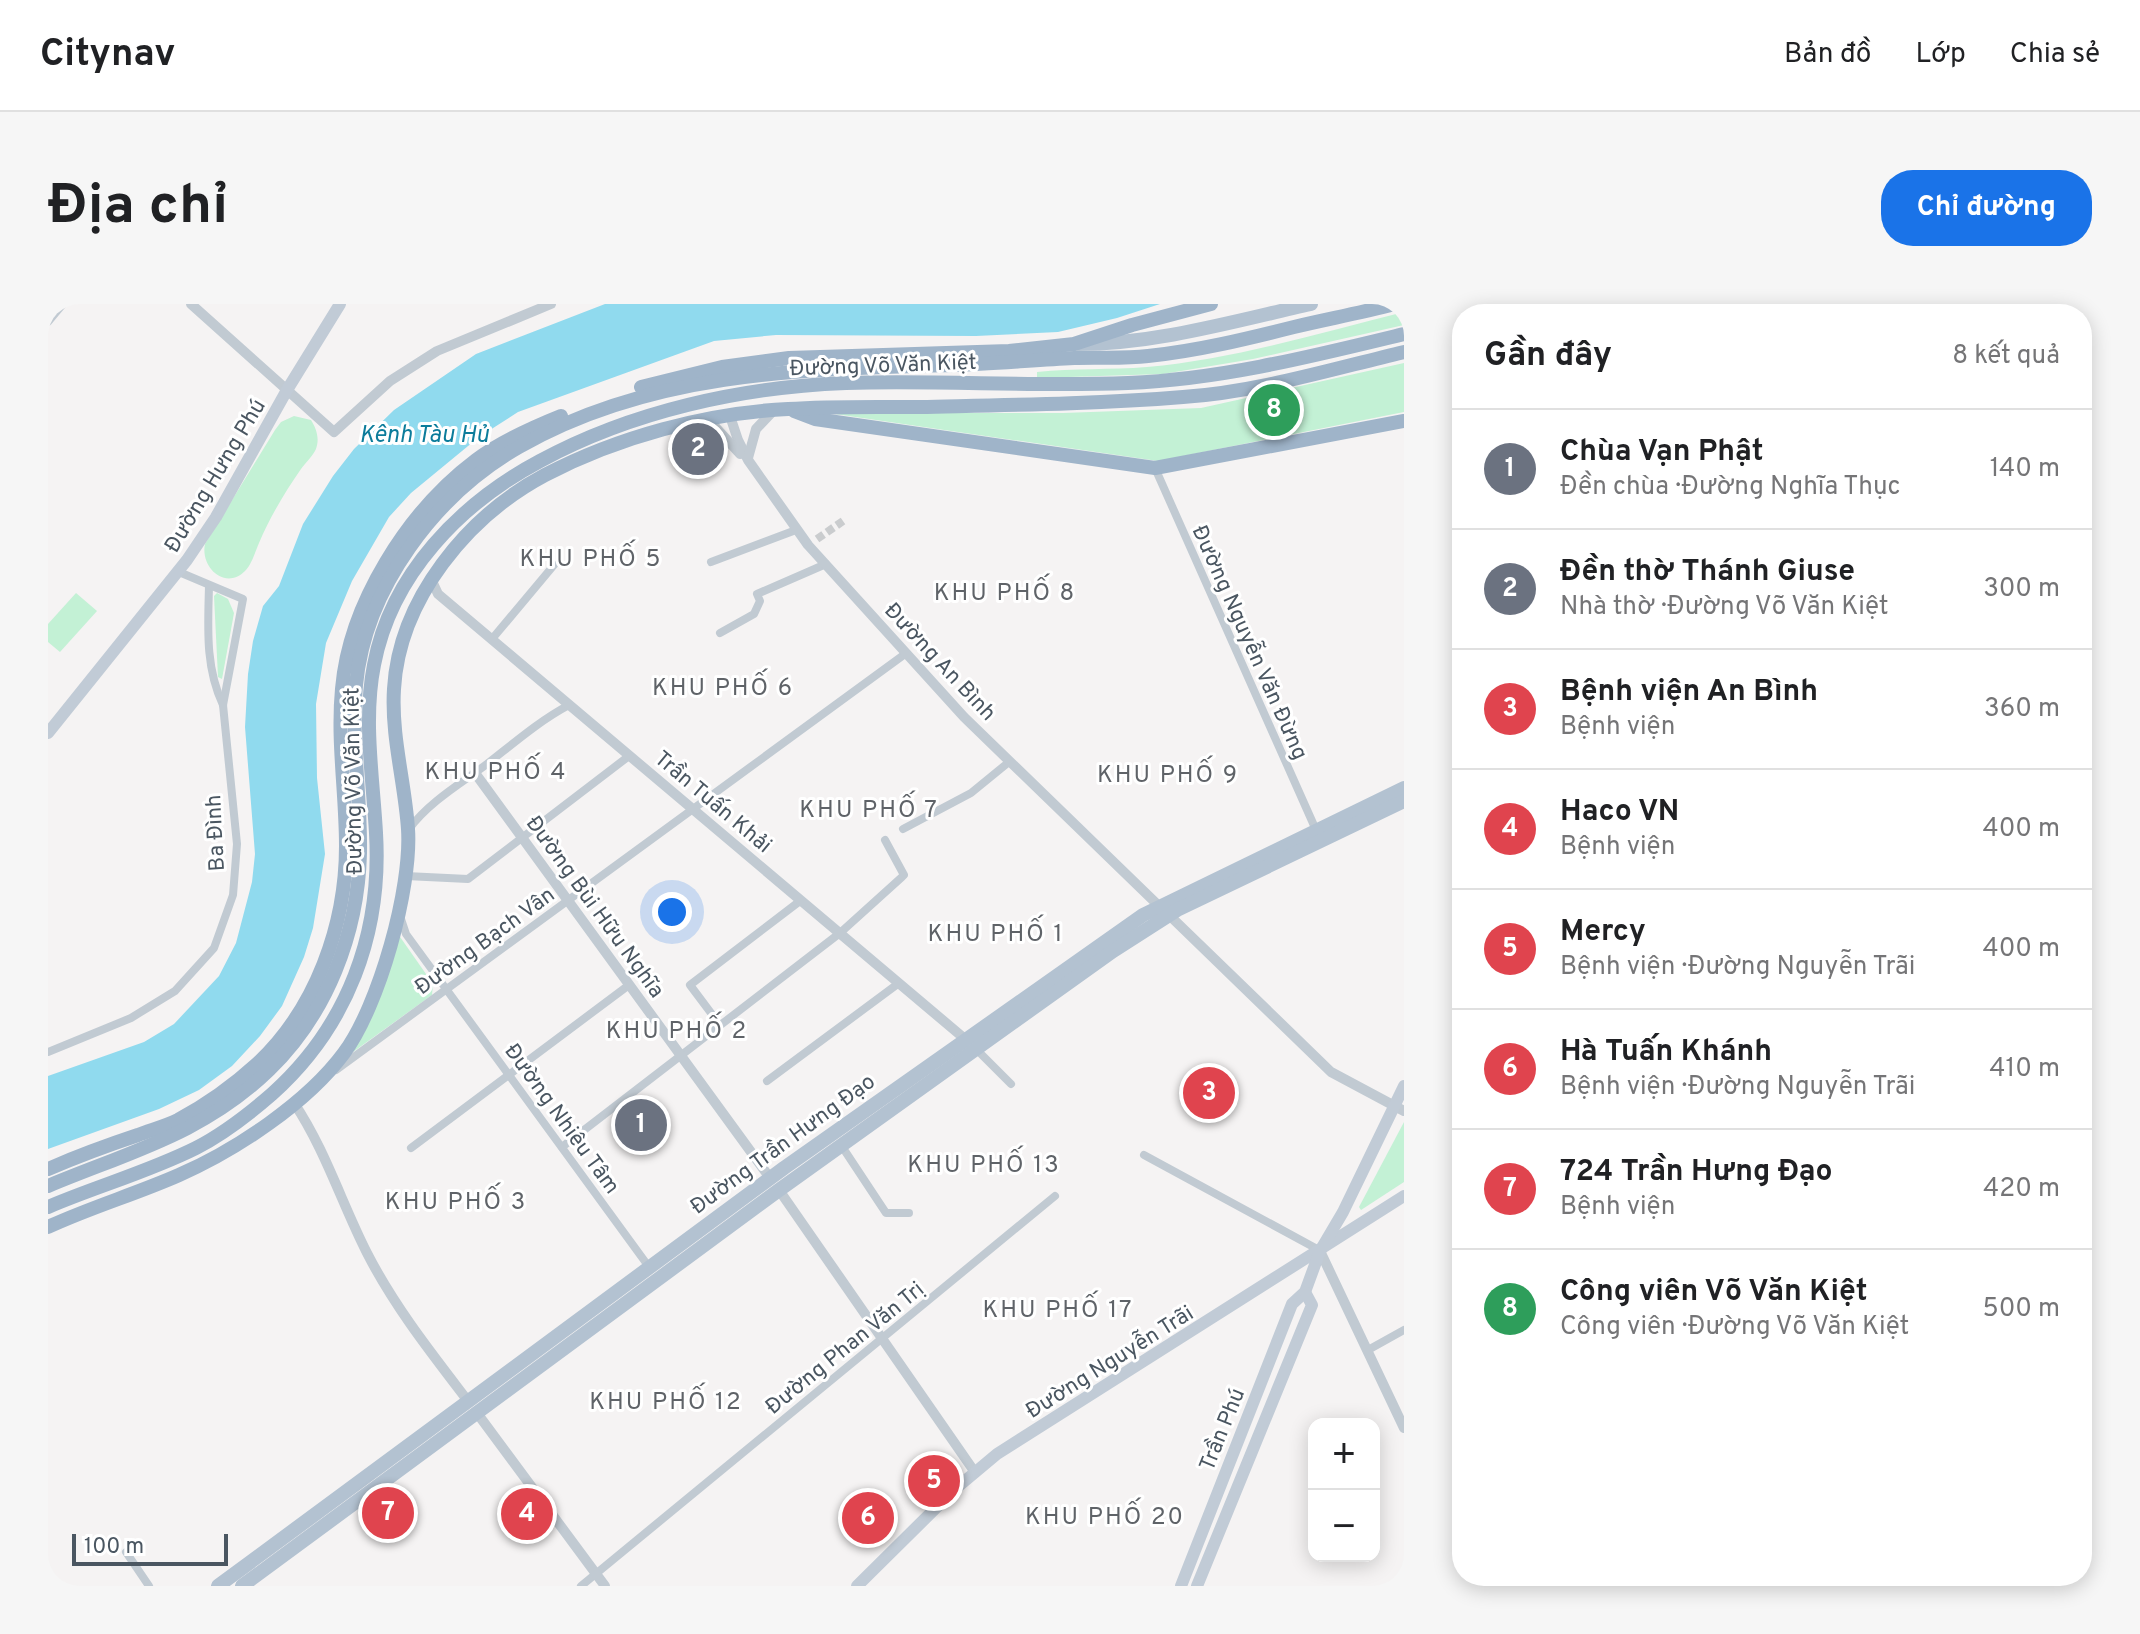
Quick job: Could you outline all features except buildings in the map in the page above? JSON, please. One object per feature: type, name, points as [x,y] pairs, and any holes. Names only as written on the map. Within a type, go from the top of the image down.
[{"type":"highway","name":"Đường Võ Văn Kiệt","points":[[48,1169],[177,1121],[287,1050],[317,1010],[341,960],[360,856],[355,723],[359,663],[375,610],[403,558],[460,489],[515,449],[552,430],[600,411],[723,373],[825,355],[1009,351],[1074,344],[1211,304]]},
{"type":"highway","name":"Đường Võ Văn Kiệt","points":[[723,373],[1127,358],[1172,353],[1394,304]]},
{"type":"highway","name":"Đường Võ Văn Kiệt","points":[[48,1207],[198,1147],[225,1131],[281,1085],[339,1013],[361,959],[376,885],[377,836],[370,720],[371,682],[379,642],[390,611],[431,546],[461,516],[501,484],[533,464],[594,434],[727,397],[846,383],[1076,384],[1166,381],[1224,374],[1404,334]]},
{"type":"highway","points":[[956,365],[1009,351]]},
{"type":"highway","name":"Đường Võ Văn Kiệt","points":[[48,1227],[200,1165],[294,1103],[346,1051],[360,1026],[381,974],[406,876],[408,830],[413,812],[395,728],[394,687],[401,649],[455,548],[506,500],[540,478],[614,445],[730,416],[790,409],[1072,403],[1191,397],[1404,352]]},
{"type":"highway","points":[[723,373],[730,416]]},
{"type":"highway","points":[[691,406],[703,411],[709,420]]},
{"type":"highway","name":"Đường Võ Văn Kiệt","points":[[790,409],[815,419],[1155,468],[1404,421]]},
{"type":"highway","name":"Đường Võ Văn Kiệt","points":[[48,1186],[187,1130],[232,1101],[264,1067]]},
{"type":"highway","points":[[264,1067],[294,1103]]},
{"type":"main road","name":"Đường Hưng Phú","points":[[48,733],[179,572],[216,517],[287,390],[340,304]]},
{"type":"main road","points":[[1074,344],[1100,344],[1199,330],[1311,304]]},
{"type":"main road","name":"Đường Trần Hưng Đạo","points":[[242,1586],[341,1504],[774,1184],[1164,910],[1319,835],[1404,788]]},
{"type":"main road","name":"Đường Trần Hưng Đạo","points":[[1319,835],[1404,801]]},
{"type":"main road","name":"Đường Trần Hưng Đạo","points":[[774,1184],[841,1145],[970,1044]]},
{"type":"main road","name":"Trần Phú","points":[[1181,1586],[1292,1304],[1305,1292],[1320,1251],[1399,1108],[1404,1086]]},
{"type":"main road","name":"Đường Nguyễn Trãi","points":[[857,1586],[974,1471],[997,1454],[1404,1196]]},
{"type":"main road","name":"Trần Phú","points":[[1197,1586],[1312,1305],[1305,1292]]},
{"type":"main road","name":"Đường Trần Hưng Đạo","points":[[218,1586],[341,1504]]},
{"type":"main road","points":[[1196,1546],[1210,1552]]},
{"type":"street","points":[[48,322],[63,304]]},
{"type":"street","points":[[191,304],[334,432],[390,381],[437,351],[551,304]]},
{"type":"street","points":[[748,460],[756,429],[774,410]]},
{"type":"street","name":"Đường An Bình","points":[[730,416],[748,460],[796,530],[905,654],[1009,762],[1331,1072],[1399,1108]]},
{"type":"street","points":[[709,420],[748,460]]},
{"type":"street","name":"Đường Nguyễn Văn Đừng","points":[[1155,468],[1319,835]]},
{"type":"street","points":[[711,562],[796,530]]},
{"type":"street","points":[[720,633],[754,614],[760,601],[757,594],[826,564]]},
{"type":"street","points":[[492,639],[554,565]]},
{"type":"street","points":[[179,572],[209,586]]},
{"type":"street","name":"Ba Đình","points":[[48,1052],[131,1018],[175,991],[214,948],[233,895],[237,844],[223,705],[211,671],[208,649],[209,586],[243,599],[223,705]]},
{"type":"street","name":"Trần Tuấn Khải","points":[[431,589],[970,1044]]},
{"type":"street","name":"Đường Bạch Vân","points":[[315,1084],[905,654]]},
{"type":"street","points":[[413,812],[475,773],[569,705]]},
{"type":"street","points":[[406,876],[468,879],[629,756]]},
{"type":"street","points":[[903,829],[971,793],[1009,762]]},
{"type":"street","name":"Đường Bùi Hữu Nghĩa","points":[[475,773],[774,1184],[974,1471]]},
{"type":"street","points":[[562,1147],[840,933],[904,875],[885,840]]},
{"type":"street","points":[[720,1025],[690,985],[800,901]]},
{"type":"street","name":"Đường Nhiêu Tâm","points":[[399,910],[406,934],[654,1274]]},
{"type":"street","points":[[767,1081],[899,983]]},
{"type":"street","points":[[411,1148],[629,985]]},
{"type":"street","points":[[970,1044],[1011,1084]]},
{"type":"street","points":[[294,1103],[390,1295],[605,1586]]},
{"type":"street","points":[[841,1145],[886,1213],[909,1213]]},
{"type":"street","points":[[1144,1155],[1320,1251],[1404,1428]]},
{"type":"street","name":"Đường Phan Văn Trị","points":[[581,1586],[1055,1196]]},
{"type":"street","points":[[1368,1350],[1404,1330]]},
{"type":"street","points":[[126,1552],[149,1586]]},
{"type":"green space","points":[[1404,312],[1404,325],[1253,359],[1163,374],[1037,378],[1037,372],[1147,367],[1212,358]]},
{"type":"green space","points":[[1404,363],[1404,412],[1158,461],[828,413],[1063,413],[1201,408]]},
{"type":"green space","points":[[294,416],[311,420],[317,433],[316,449],[278,505],[245,571],[237,577],[222,577],[206,561],[205,544],[275,430],[281,422]]},
{"type":"green space","points":[[76,593],[97,611],[60,652],[48,642],[48,624]]},
{"type":"green space","points":[[217,593],[228,599],[234,613],[222,679],[218,677],[214,596]]},
{"type":"green space","points":[[398,934],[433,984],[432,995],[353,1052]]},
{"type":"green space","points":[[1404,1122],[1404,1182],[1361,1210],[1359,1207]]},
{"type":"water","name":"Kênh Tàu Hủ","points":[[605,304],[1160,304],[1058,332],[976,336],[776,335],[714,341],[518,412],[479,437],[411,493],[389,517],[352,581],[326,643],[316,704],[317,778],[325,854],[313,928],[282,1006],[232,1066],[199,1090],[159,1109],[48,1149],[48,1076],[144,1042],[174,1024],[219,976],[236,943],[252,882],[255,854],[245,727],[253,641],[263,606],[279,586],[303,524],[333,476],[354,449],[394,410],[476,354]]},
{"type":"tunnel","points":[[817,539],[843,521]]},
{"type":"place","name":"Công viên Võ Văn Kiệt","points":[[1274,410]]},
{"type":"place","name":"Đền thờ Thánh Giuse","points":[[698,449]]},
{"type":"place","name":"Bệnh viện An Bình","points":[[1209,1093]]},
{"type":"place","name":"Chùa Vạn Phật","points":[[641,1125]]},
{"type":"place","name":"Mercy","points":[[934,1481]]},
{"type":"place","name":"724 Trần Hưng Đạo","points":[[388,1513]]},
{"type":"place","name":"Haco VN","points":[[527,1514]]},
{"type":"place","name":"Hà Tuấn Khánh","points":[[868,1518]]},
{"type":"district","name":"KHU PHỐ 5","points":[[591,558]]},
{"type":"district","name":"KHU PHỐ 8","points":[[1005,592]]},
{"type":"district","name":"KHU PHỐ 6","points":[[723,687]]},
{"type":"district","name":"KHU PHỐ 4","points":[[496,771]]},
{"type":"district","name":"KHU PHỐ 9","points":[[1168,774]]},
{"type":"district","name":"KHU PHỐ 7","points":[[869,809]]},
{"type":"district","name":"KHU PHỐ 1","points":[[996,933]]},
{"type":"district","name":"KHU PHỐ 2","points":[[677,1030]]},
{"type":"district","name":"KHU PHỐ 13","points":[[984,1164]]},
{"type":"district","name":"KHU PHỐ 3","points":[[456,1201]]},
{"type":"district","name":"KHU PHỐ 17","points":[[1058,1309]]},
{"type":"district","name":"KHU PHỐ 12","points":[[666,1401]]},
{"type":"district","name":"KHU PHỐ 20","points":[[1105,1516]]}]
